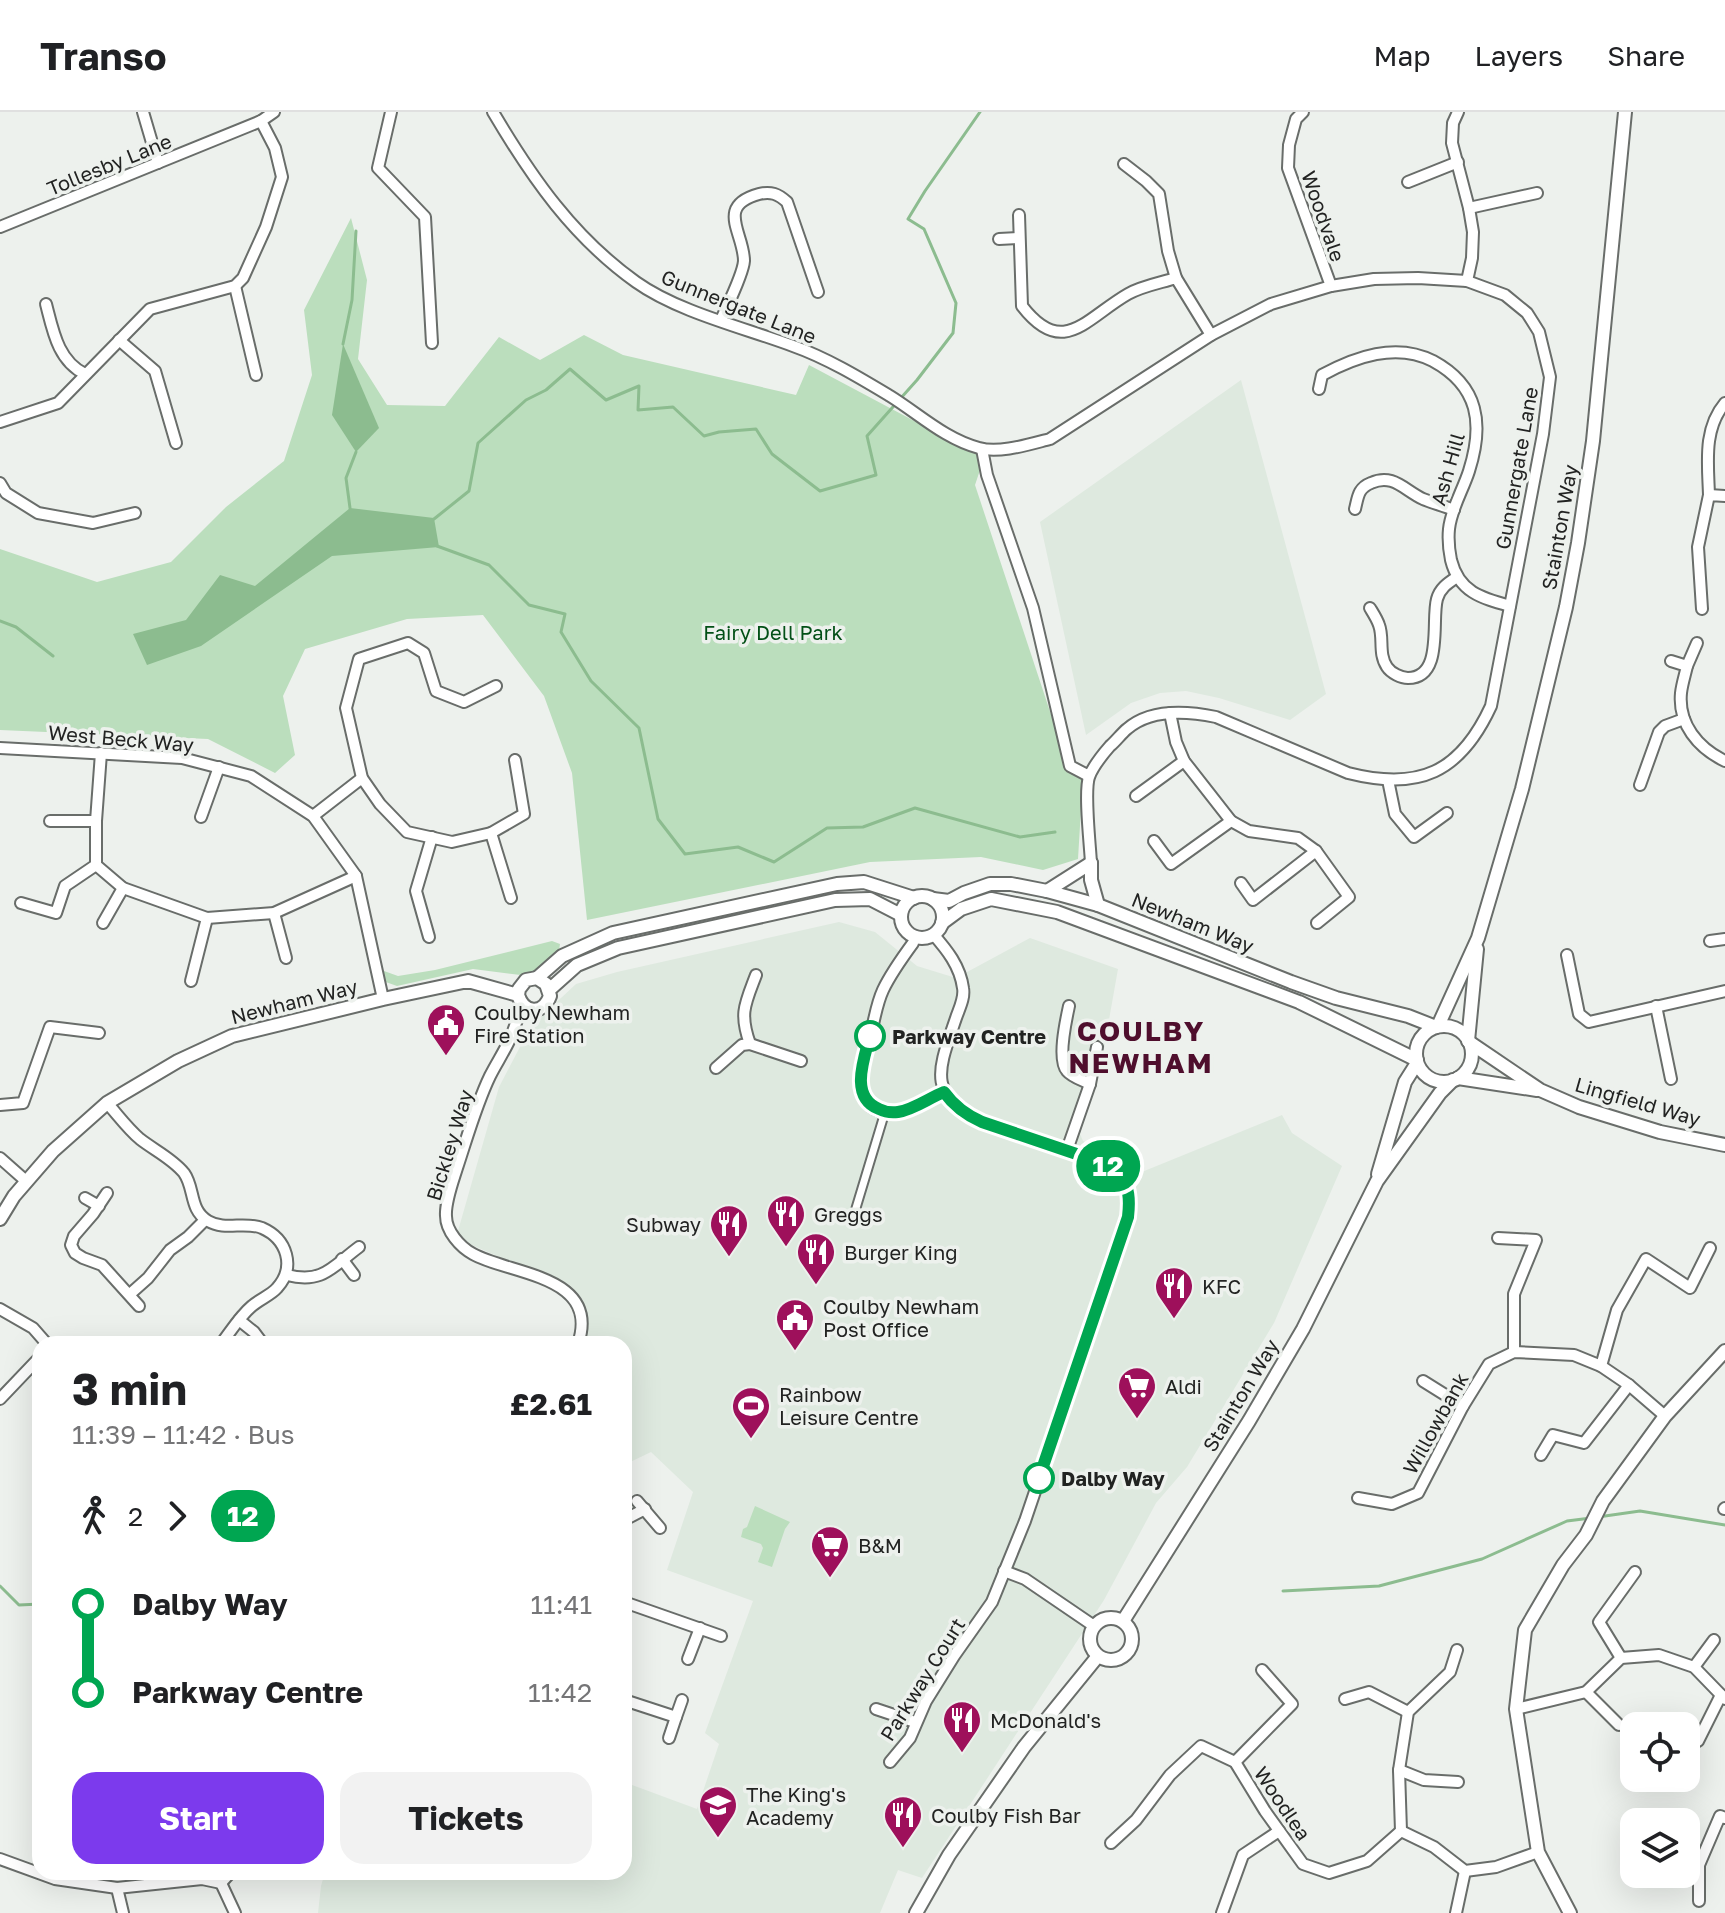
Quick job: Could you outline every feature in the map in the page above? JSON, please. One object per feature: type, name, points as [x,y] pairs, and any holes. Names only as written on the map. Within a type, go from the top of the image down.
[{"type":"street","points":[[143,112],[158,163]]},
{"type":"street","name":"Tollesby Lane","points":[[0,227],[261,121],[274,112]]},
{"type":"street","points":[[391,112],[378,168],[425,217],[432,343]]},
{"type":"street","name":"Gunnergate Lane","points":[[493,112],[535,180],[577,231],[638,284],[667,300],[797,347],[887,395],[949,437],[982,449],[1020,447],[1050,439],[1211,335],[1271,304],[1331,286],[1374,279],[1467,281],[1505,295],[1527,313],[1539,332],[1550,377],[1543,434],[1491,706],[1479,731],[1455,759],[1409,780],[1369,778],[1348,773],[1216,717],[1193,712],[1170,713],[1145,718],[1128,727],[1105,752],[1089,776]]},
{"type":"street","points":[[1458,112],[1453,123],[1452,143],[1473,232],[1467,281]]},
{"type":"street","name":"Stainton Way","points":[[1437,1027],[1478,938],[1522,789],[1560,632],[1578,543],[1593,441],[1625,112]]},
{"type":"street","name":"Woodvale","points":[[1296,114],[1288,168],[1331,286]]},
{"type":"street","points":[[0,422],[58,403],[150,309],[235,286],[243,278],[266,227],[282,177],[275,148],[261,121]]},
{"type":"street","points":[[1408,182],[1458,162]]},
{"type":"street","points":[[1124,164],[1159,194],[1168,251],[1176,278],[1211,335]]},
{"type":"street","points":[[721,320],[744,259],[734,219],[736,207],[743,199],[755,195],[769,192],[787,202],[818,292]]},
{"type":"street","points":[[1469,208],[1537,193]]},
{"type":"street","points":[[1019,215],[1022,306],[1044,329],[1066,332],[1078,328],[1131,292],[1176,278]]},
{"type":"street","points":[[999,239],[1019,238]]},
{"type":"street","points":[[235,286],[256,375]]},
{"type":"street","points":[[46,304],[59,350],[77,370],[85,374]]},
{"type":"street","points":[[119,340],[155,371],[176,443]]},
{"type":"street","name":"Ash Hill","points":[[1319,389],[1322,375],[1367,355],[1386,352],[1430,359],[1452,373],[1469,392],[1477,416],[1477,440],[1449,530],[1449,546],[1457,577]]},
{"type":"street","points":[[1702,609],[1698,547],[1709,495],[1708,445],[1715,417],[1725,403]]},
{"type":"street","points":[[982,449],[987,475],[1033,608],[1070,766],[1089,776],[1091,880],[1098,905]]},
{"type":"street","points":[[1355,509],[1359,492],[1366,485],[1381,479],[1392,481],[1422,498],[1454,510]]},
{"type":"street","points":[[0,483],[6,493],[38,513],[93,523],[135,513]]},
{"type":"street","points":[[1709,495],[1725,496]]},
{"type":"street","points":[[1370,608],[1380,626],[1382,653],[1387,667],[1407,678],[1419,676],[1429,666],[1434,652],[1437,595],[1457,577],[1467,590],[1484,599],[1510,606]]},
{"type":"street","points":[[496,686],[464,702],[436,691],[424,653],[408,643],[359,659],[346,708],[362,778],[380,804],[407,832],[452,842],[491,833],[524,814],[515,760]]},
{"type":"street","points":[[1697,643],[1687,666],[1681,694],[1684,719],[1698,743],[1725,761]]},
{"type":"street","points":[[1671,661],[1687,666]]},
{"type":"street","points":[[1170,713],[1184,761],[1231,821],[1249,831],[1298,838],[1316,851],[1349,897],[1317,923]]},
{"type":"street","points":[[1640,785],[1659,732],[1665,726],[1684,719]]},
{"type":"street","name":"West Beck Way","points":[[0,748],[182,758],[251,776],[313,816],[356,876],[383,999]]},
{"type":"street","points":[[101,753],[96,865],[123,888],[207,918],[274,913],[356,876]]},
{"type":"street","points":[[1136,796],[1184,761]]},
{"type":"street","points":[[201,817],[219,767]]},
{"type":"street","points":[[313,816],[362,778]]},
{"type":"street","points":[[1388,780],[1395,814],[1414,837],[1447,813]]},
{"type":"street","points":[[50,821],[96,821]]},
{"type":"street","points":[[1154,841],[1171,864],[1231,821]]},
{"type":"street","points":[[491,833],[511,898]]},
{"type":"street","points":[[429,937],[416,891],[432,837]]},
{"type":"street","points":[[1241,883],[1253,900],[1316,851]]},
{"type":"street","points":[[1047,891],[1091,863]]},
{"type":"street","points":[[21,903],[56,913],[65,886],[96,865]]},
{"type":"street","name":"Newham Way","points":[[0,1219],[14,1196],[53,1151],[107,1103],[178,1061],[232,1036],[468,981],[520,999],[519,989],[526,980],[537,978],[562,956],[613,933],[837,884],[864,882],[914,898],[921,896],[949,901],[990,884],[1011,884],[1047,891],[1098,905],[1336,998],[1408,1016],[1437,1027]]},
{"type":"street","points":[[103,923],[123,888]]},
{"type":"street","points":[[914,898],[901,915],[904,926],[914,936],[921,938],[933,934],[953,957],[964,990],[942,1058],[941,1081],[950,1101],[982,1122],[1106,1164],[1126,1183],[1130,1200],[1128,1217],[1025,1521],[1004,1571],[1025,1579],[1094,1626]]},
{"type":"street","points":[[549,990],[577,965],[618,948],[835,900],[870,899],[901,915]]},
{"type":"street","points":[[933,899],[942,911],[942,923]]},
{"type":"street","name":"Newham Way","points":[[933,934],[961,909],[991,899],[1057,912],[1299,1002],[1417,1062]]},
{"type":"street","points":[[274,913],[286,958]]},
{"type":"street","points":[[191,981],[207,918]]},
{"type":"street","name":"Stainton Way","points":[[1469,1041],[1478,938]]},
{"type":"street","points":[[1710,941],[1725,939]]},
{"type":"street","points":[[913,943],[882,992],[860,1081],[865,1098],[885,1112],[902,1112],[944,1092]]},
{"type":"street","points":[[1567,955],[1579,1014],[1589,1022],[1725,991]]},
{"type":"street","points":[[750,1044],[743,1008],[756,975]]},
{"type":"street","points":[[520,999],[531,1010],[542,1008],[548,1001],[549,990],[537,978]]},
{"type":"street","name":"Bickley Way","points":[[520,999],[510,1037],[489,1078],[465,1142],[450,1190],[446,1216],[451,1232],[473,1254],[552,1281],[567,1293],[577,1306],[582,1321],[579,1336]]},
{"type":"street","points":[[1069,1006],[1063,1066],[1068,1073],[1090,1084]]},
{"type":"street","points":[[1656,1006],[1671,1079]]},
{"type":"street","points":[[0,1105],[23,1103],[50,1027],[99,1033]]},
{"type":"street","points":[[1437,1027],[1455,1028],[1469,1041],[1469,1066],[1456,1079],[1436,1080],[1428,1076],[1417,1062],[1416,1052],[1422,1036],[1437,1027]]},
{"type":"street","name":"Lingfield Way","points":[[1469,1041],[1540,1090],[1609,1117],[1660,1132],[1725,1145]]},
{"type":"street","points":[[716,1068],[742,1045],[750,1044],[801,1061]]},
{"type":"street","points":[[1067,1150],[1090,1084],[1097,1047]]},
{"type":"street","name":"Stainton Way","points":[[1377,1181],[1405,1082],[1417,1062]]},
{"type":"street","name":"Stainton Way","points":[[1123,1621],[1303,1329],[1377,1181],[1440,1093],[1456,1079]]},
{"type":"street","name":"Lingfield Way","points":[[1456,1079],[1540,1090]]},
{"type":"street","points":[[107,1103],[130,1130],[182,1170],[189,1181],[196,1209],[205,1220],[226,1226],[250,1224],[265,1229],[285,1249],[287,1275],[276,1290],[251,1306],[227,1336]]},
{"type":"street","points":[[856,1208],[885,1112]]},
{"type":"street","points":[[0,1158],[26,1181]]},
{"type":"street","points":[[107,1193],[74,1236],[71,1245],[75,1253],[102,1265],[139,1306]]},
{"type":"street","points":[[85,1198],[99,1206]]},
{"type":"street","points":[[130,1294],[148,1278],[170,1250],[205,1220]]},
{"type":"street","points":[[1498,1238],[1536,1240],[1514,1294],[1514,1352],[1574,1355],[1601,1366],[1665,1416]]},
{"type":"street","points":[[287,1275],[319,1277],[359,1247]]},
{"type":"street","points":[[1601,1366],[1617,1310],[1646,1259],[1690,1288],[1710,1248]]},
{"type":"street","points":[[342,1259],[354,1275]]},
{"type":"street","points":[[0,1309],[33,1328],[40,1336]]},
{"type":"street","points":[[239,1320],[257,1336]]},
{"type":"street","name":"Willowbank","points":[[1358,1498],[1392,1504],[1418,1493],[1463,1406],[1489,1364],[1514,1352]]},
{"type":"street","points":[[1570,1913],[1538,1852],[1516,1709],[1525,1630],[1563,1565],[1586,1535],[1603,1501],[1665,1416],[1724,1354]]},
{"type":"street","points":[[0,1399],[32,1365]]},
{"type":"street","points":[[1423,1381],[1463,1406]]},
{"type":"street","points":[[1541,1455],[1553,1435],[1584,1443],[1629,1385]]},
{"type":"street","points":[[632,1513],[641,1505],[660,1528]]},
{"type":"street","name":"Parkway Court","points":[[890,1762],[910,1738],[926,1701],[992,1602],[1004,1571]]},
{"type":"street","points":[[1621,1658],[1599,1622],[1635,1572]]},
{"type":"street","points":[[632,1605],[721,1636]]},
{"type":"street","points":[[1111,1617],[1123,1621],[1132,1633],[1126,1654],[1112,1660],[1098,1656],[1090,1641],[1094,1626],[1111,1617]]},
{"type":"street","points":[[688,1659],[700,1628]]},
{"type":"street","points":[[1694,1667],[1714,1640]]},
{"type":"street","points":[[1457,1650],[1450,1672],[1408,1712],[1399,1770],[1401,1831],[1434,1847],[1465,1871],[1496,1867],[1538,1852]]},
{"type":"street","points":[[1516,1709],[1586,1692],[1621,1658],[1659,1655],[1694,1667],[1723,1697],[1700,1737]]},
{"type":"street","points":[[916,1913],[949,1855],[1016,1759],[1098,1656]]},
{"type":"street","points":[[1235,1762],[1292,1704],[1262,1670]]},
{"type":"street","points":[[1345,1699],[1369,1692],[1408,1712]]},
{"type":"street","points":[[1586,1692],[1619,1725]]},
{"type":"street","points":[[669,1738],[682,1700]]},
{"type":"street","points":[[632,1703],[676,1717]]},
{"type":"street","points":[[876,1709],[915,1722]]},
{"type":"street","name":"Woodlea","points":[[1111,1843],[1136,1820],[1170,1775],[1201,1746],[1235,1762],[1303,1864],[1329,1873],[1367,1861],[1401,1831]]},
{"type":"street","points":[[1399,1770],[1424,1780],[1458,1782]]},
{"type":"street","points":[[1699,1901],[1699,1865],[1720,1816],[1725,1818]]},
{"type":"street","points":[[1222,1913],[1243,1855],[1279,1831]]},
{"type":"street","points":[[0,1859],[32,1869]]},
{"type":"street","points":[[1456,1913],[1465,1871]]},
{"type":"street","points":[[77,1880],[117,1888],[193,1880]]},
{"type":"street","points":[[207,1880],[221,1883]]},
{"type":"street","points":[[221,1883],[224,1880]]},
{"type":"street","points":[[221,1883],[235,1913]]},
{"type":"street","points":[[117,1888],[123,1913]]},
{"type":"shaded area","points":[[343,344],[379,428],[356,452],[332,415]]},
{"type":"shaded area","points":[[1241,380],[1326,694],[1290,720],[1186,691],[1160,693],[1131,703],[1086,735],[1040,522]]},
{"type":"shaded area","points":[[350,508],[434,518],[439,547],[332,556],[201,646],[147,665],[133,634],[186,620],[220,575],[255,586]]},
{"type":"shaded area","points":[[839,922],[875,932],[917,966],[956,978],[1030,938],[1118,969],[1101,1065],[1080,1134],[1083,1141],[1120,1162],[1132,1176],[1282,1115],[1292,1133],[1342,1166],[1274,1323],[1187,1467],[1156,1503],[1104,1600],[922,1878],[898,1870],[880,1913],[318,1913],[323,1880],[632,1880],[632,1785],[697,1809],[719,1744],[705,1733],[753,1601],[667,1570],[693,1492],[651,1452],[632,1461],[632,1336],[576,1336],[578,1305],[552,1280],[456,1238],[499,1087],[531,1026],[576,984]]},
{"type":"green space","name":"Fairy Dell Park","points":[[351,218],[367,280],[358,359],[387,405],[445,406],[499,337],[540,360],[584,335],[623,355],[796,395],[809,365],[984,458],[975,485],[1069,769],[1083,776],[1078,859],[1043,870],[981,857],[870,862],[587,920],[572,773],[544,696],[483,615],[407,619],[305,649],[283,696],[295,755],[275,773],[208,739],[0,730],[0,549],[97,582],[171,562],[226,507],[284,461],[312,375],[304,310]]},
{"type":"green space","points":[[552,941],[560,944],[558,957],[529,976],[473,969],[397,986],[383,981],[379,973],[384,971],[398,976],[435,970]]},
{"type":"green space","points":[[755,1506],[790,1522],[772,1567],[758,1562],[763,1548],[761,1544],[741,1537]]},
{"type":"waterway","points":[[434,519],[469,491],[478,443],[526,400],[546,390],[570,369],[606,400],[639,386],[638,410],[673,407],[704,436],[756,429],[772,454],[820,491],[876,475],[867,436],[917,380],[953,333],[956,303],[924,229],[908,219],[980,112]]},
{"type":"waterway","points":[[343,344],[352,300],[356,231]]},
{"type":"waterway","points":[[350,508],[346,478],[356,452]]},
{"type":"waterway","points":[[437,546],[489,565],[529,605],[565,614],[561,632],[591,681],[639,728],[658,819],[685,854],[738,847],[774,862],[827,828],[863,827],[915,808],[1020,837],[1055,832]]},
{"type":"waterway","points":[[0,621],[16,627],[53,656]]},
{"type":"waterway","points":[[1598,1517],[1640,1511],[1725,1525]]},
{"type":"waterway","points":[[1283,1591],[1379,1586],[1482,1559],[1567,1521],[1591,1518]]},
{"type":"waterway","points":[[0,1586],[19,1605],[32,1604]]},
{"type":"bus line","name":"12","points":[[870,1036],[860,1081],[865,1098],[876,1108],[885,1112],[902,1112],[944,1092],[967,1115],[1106,1164],[1126,1183],[1130,1200],[1128,1217],[1039,1478]]},
{"type":"place","name":"Parkway Centre","points":[[870,1036]]},
{"type":"place","name":"Coulby Newham Fire Station","points":[[446,1057]]},
{"type":"place","name":"Greggs","points":[[786,1248]]},
{"type":"place","name":"Subway","points":[[729,1258]]},
{"type":"place","name":"Burger King","points":[[816,1286]]},
{"type":"place","name":"KFC","points":[[1174,1320]]},
{"type":"place","name":"Coulby Newham Post Office","points":[[795,1352]]},
{"type":"place","name":"Aldi","points":[[1137,1420]]},
{"type":"place","name":"Rainbow Leisure Centre","points":[[751,1440]]},
{"type":"place","name":"Dalby Way","points":[[1039,1478]]},
{"type":"place","name":"B&M","points":[[830,1579]]},
{"type":"place","name":"McDonald's","points":[[962,1754]]},
{"type":"place","name":"The King's Academy","points":[[718,1839]]},
{"type":"place","name":"Coulby Fish Bar","points":[[903,1849]]},
{"type":"district","name":"COULBY NEWHAM","points":[[1141,1046]]}]
